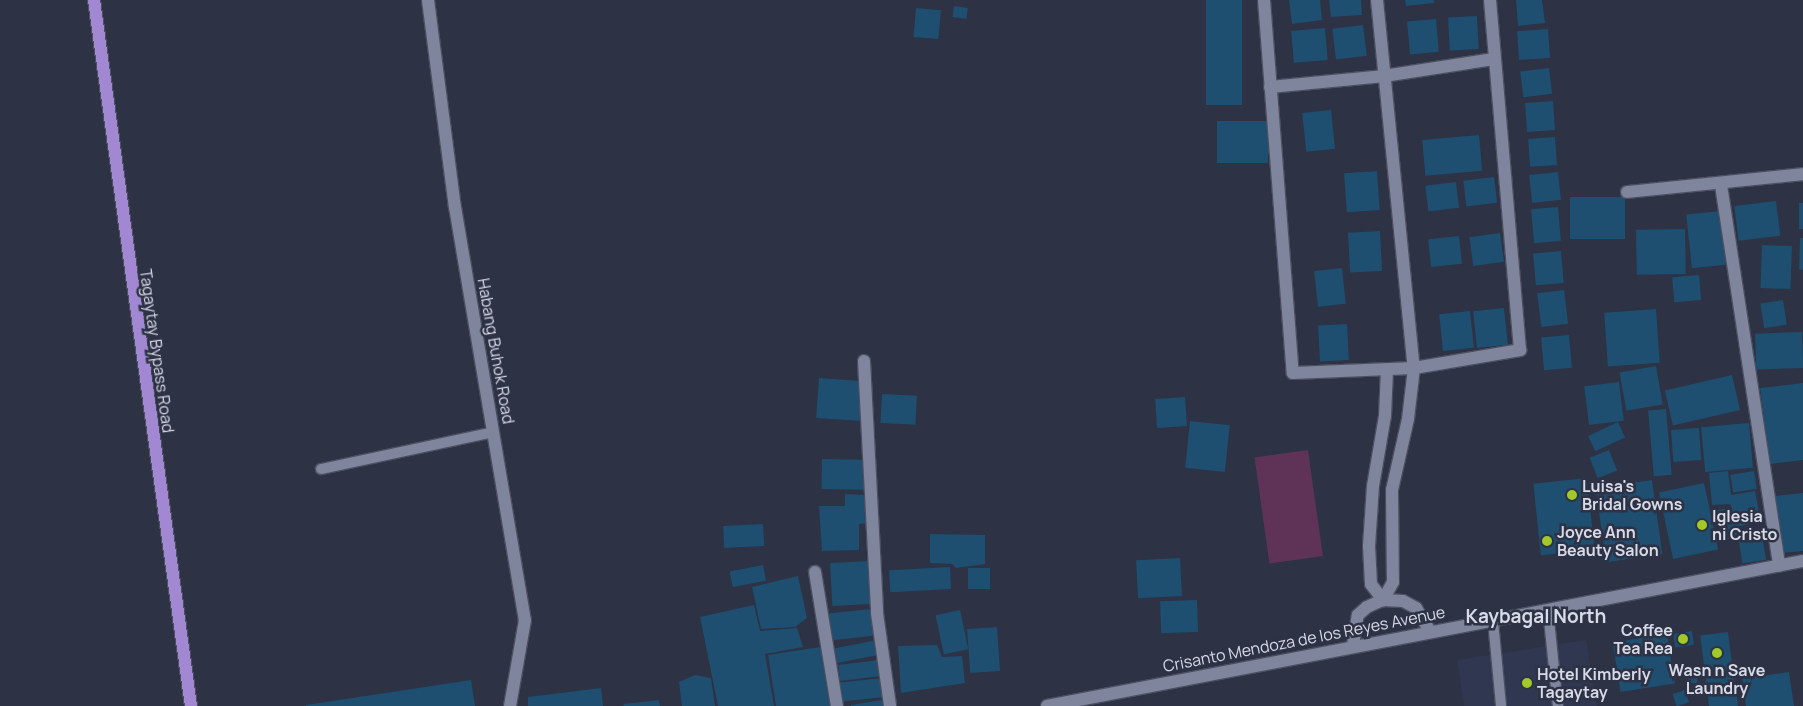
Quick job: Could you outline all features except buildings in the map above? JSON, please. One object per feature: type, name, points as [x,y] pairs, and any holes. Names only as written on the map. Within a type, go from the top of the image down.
[{"type":"main road","name":"Tagaytay Bypass Road","points":[[94,0],[191,706]]},
{"type":"street","name":"Habang Buhok Road","points":[[428,0],[455,207],[525,620],[510,706]]},
{"type":"street","points":[[1264,0],[1294,373],[1414,368],[1520,350],[1490,0]]},
{"type":"street","points":[[1377,0],[1414,368],[1408,419],[1392,490],[1393,582],[1384,600]]},
{"type":"street","points":[[1270,87],[1384,76],[1494,59]]},
{"type":"street","points":[[1627,192],[1721,184],[1803,174]]},
{"type":"street","points":[[1721,184],[1779,566]]},
{"type":"street","points":[[864,361],[878,613],[890,706]]},
{"type":"street","points":[[1384,600],[1371,584],[1369,546],[1373,486],[1385,416],[1386,370]]},
{"type":"street","name":"Crisanto Mendoza de los Reyes Avenue","points":[[1047,706],[1353,645],[1548,610],[1803,560]]},
{"type":"street","points":[[815,572],[837,706]]},
{"type":"street","points":[[1353,645],[1358,615],[1366,607],[1384,600],[1403,601],[1416,608],[1430,632]]},
{"type":"lane","points":[[321,469],[493,432]]},
{"type":"lane","points":[[1548,610],[1558,706]]},
{"type":"lane","points":[[1494,620],[1501,706]]},
{"type":"shaded area","points":[[1308,450],[1323,556],[1269,563],[1255,458]]},
{"type":"shaded area","name":"Hotel Kimberly Tagaytay","points":[[1586,640],[1597,706],[1464,706],[1457,660]]},
{"type":"place","name":"Luisa's Bridal Gowns","points":[[1572,495]]},
{"type":"place","name":"Iglesia ni Cristo","points":[[1702,525]]},
{"type":"place","name":"Joyce Ann Beauty Salon","points":[[1547,541]]},
{"type":"place","name":"Coffee Tea Rea","points":[[1683,639]]},
{"type":"place","name":"Wasn n Save Laundry","points":[[1717,653]]},
{"type":"place","name":"Hotel Kimberly Tagaytay","points":[[1527,683]]},
{"type":"district","name":"Kaybagal North","points":[[1536,617]]}]
